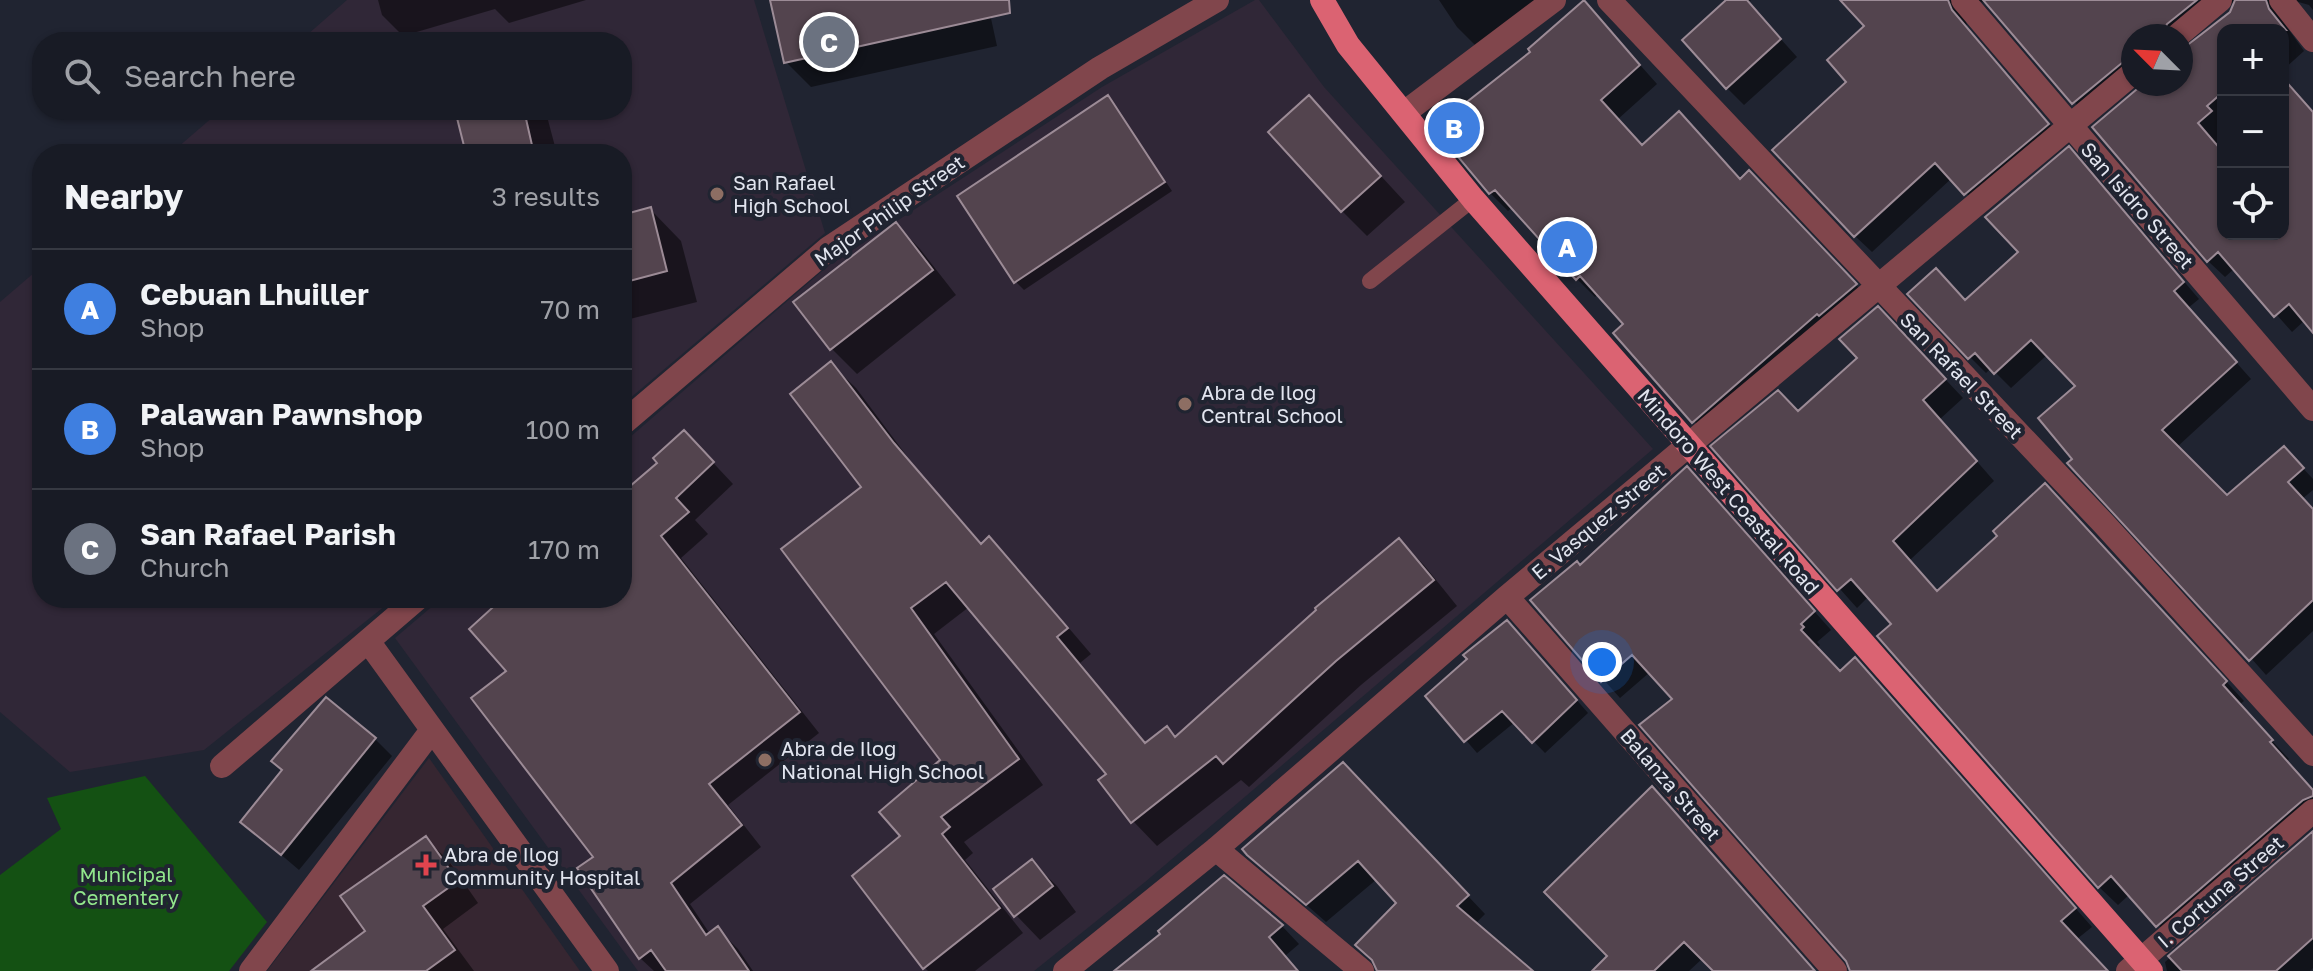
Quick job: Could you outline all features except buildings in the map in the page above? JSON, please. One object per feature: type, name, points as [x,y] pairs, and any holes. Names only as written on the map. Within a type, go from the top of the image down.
[{"type":"main road","name":"Mindoro West Coastal Road","points":[[1322,0],[1348,45],[1473,199],[2140,967]]},
{"type":"street","name":"Major Philip Street","points":[[632,415],[829,248],[1100,68],[1217,0]]},
{"type":"street","points":[[1404,113],[1554,0]]},
{"type":"street","name":"San Rafael Street","points":[[1609,0],[2105,525],[2313,754]]},
{"type":"street","name":"San Isidro Street","points":[[1963,0],[2313,409]]},
{"type":"street","points":[[2191,24],[2220,0]]},
{"type":"street","points":[[2281,0],[2313,40]]},
{"type":"street","name":"E. Vasquez Street","points":[[1065,971],[1216,849],[1507,597],[2121,83]]},
{"type":"street","name":"Balanza Street","points":[[1507,597],[1835,971]]},
{"type":"street","points":[[222,766],[406,608]]},
{"type":"street","points":[[368,641],[607,971]]},
{"type":"street","points":[[251,971],[432,730]]},
{"type":"street","name":"I. Cortuna Street","points":[[2140,967],[2313,811]]},
{"type":"street","points":[[1216,849],[1362,971]]},
{"type":"lane","points":[[1370,281],[1473,199]]},
{"type":"shaded area","name":"San Rafael High School","points":[[347,0],[754,0],[825,233],[632,397],[632,144],[182,144],[209,120],[632,120],[632,32],[310,32]]},
{"type":"shaded area","name":"Abra de Ilog Central School","points":[[1259,0],[1324,87],[1653,449],[1145,882],[1034,971],[638,971],[395,638],[430,608],[632,608],[632,435],[828,266],[1102,87]]},
{"type":"shaded area","points":[[32,275],[32,608],[382,608],[204,750],[70,772],[0,712],[0,302]]},
{"type":"shaded area","name":"Abra de Ilog Community Hospital","points":[[429,758],[580,971],[267,971]]},
{"type":"green space","name":"Municipal Cementery","points":[[145,776],[267,922],[229,971],[0,971],[0,875],[61,829],[47,798]]},
{"type":"place","name":"San Rafael Parish","points":[[829,42]]},
{"type":"place","name":"Palawan Pawnshop","points":[[1454,128]]},
{"type":"place","name":"San Rafael High School","points":[[717,194]]},
{"type":"place","name":"Cebuan Lhuiller","points":[[1567,247]]},
{"type":"place","name":"Abra de Ilog Central School","points":[[1185,404]]},
{"type":"place","name":"Abra de Ilog National High School","points":[[765,760]]},
{"type":"place","name":"Abra de Ilog Community Hospital","points":[[426,865]]}]
